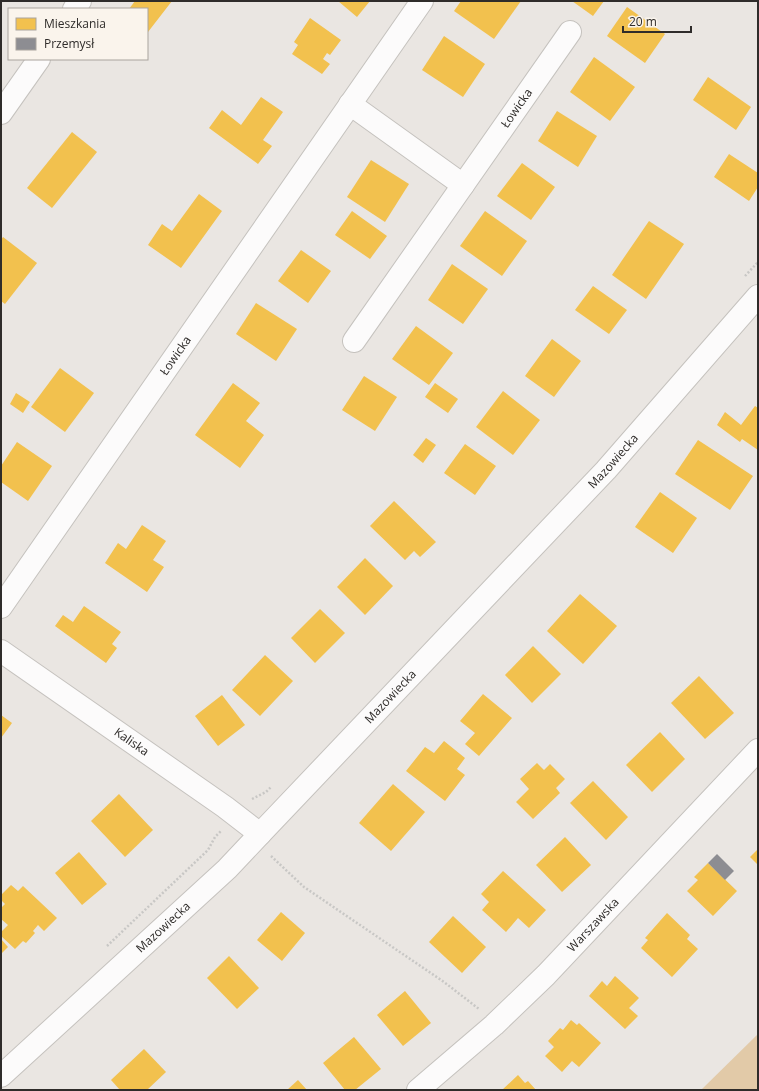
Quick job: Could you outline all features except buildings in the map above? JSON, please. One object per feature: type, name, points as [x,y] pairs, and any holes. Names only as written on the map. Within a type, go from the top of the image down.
[{"type":"street","name":"Łowicka","points":[[1,606],[422,1]]},
{"type":"street","name":"Łowicka","points":[[354,342],[570,32]]},
{"type":"street","points":[[1,113],[38,60]]},
{"type":"street","points":[[350,104],[464,185]]},
{"type":"street","name":"Mazowiecka","points":[[1,1076],[227,869],[606,470],[758,296]]},
{"type":"street","name":"Kaliska","points":[[1,650],[260,834]]},
{"type":"street","name":"Warszawska","points":[[418,1090],[494,1025],[546,975],[758,750]]},
{"type":"path","points":[[742,279],[758,262]]},
{"type":"path","points":[[247,801],[266,792],[276,782]]},
{"type":"path","points":[[104,949],[208,850],[215,837],[223,828]]},
{"type":"path","points":[[260,834],[265,850],[304,887],[444,982],[482,1010],[494,1025]]},
{"type":"shaded area","points":[[758,1034],[758,1090],[701,1090]]}]
